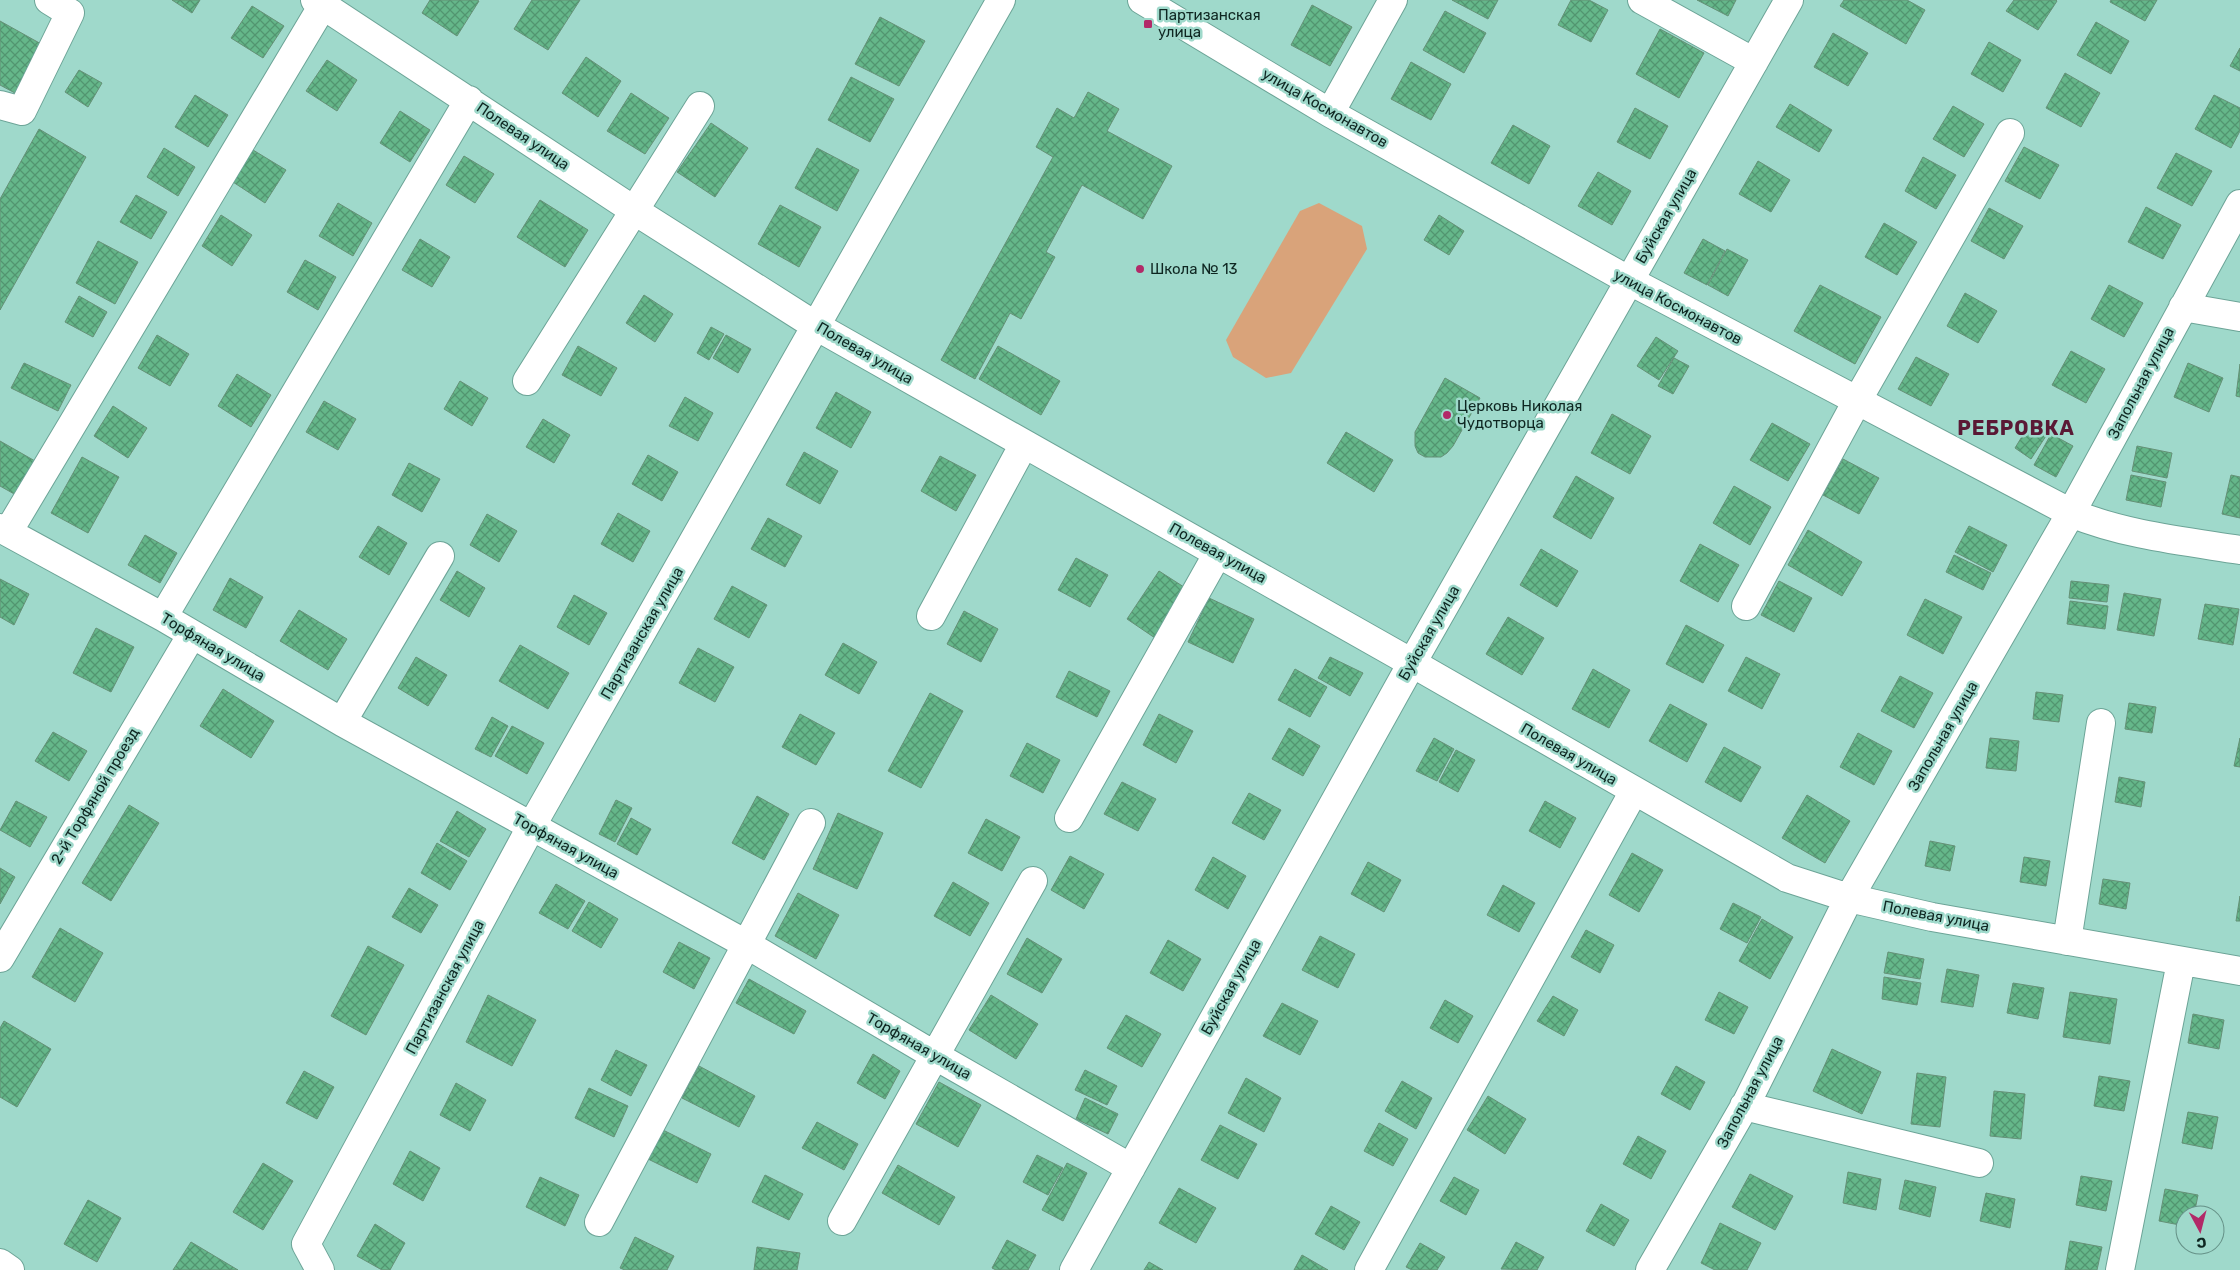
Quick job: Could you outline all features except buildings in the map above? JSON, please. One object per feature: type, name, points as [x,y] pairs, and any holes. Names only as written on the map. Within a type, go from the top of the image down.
[{"type":"street","points":[[0,105],[22,111],[70,13],[49,0]]},
{"type":"street","name":"Партизанская улица","points":[[320,1270],[306,1244],[531,827],[1001,0]]},
{"type":"street","name":"улица Космонавтов","points":[[1142,0],[1330,113],[1630,281],[2071,513],[2097,524],[2130,532],[2240,550]]},
{"type":"street","points":[[1330,113],[1393,0]]},
{"type":"street","points":[[1642,0],[1754,62]]},
{"type":"street","name":"Буйская улица","points":[[1074,1270],[1412,663],[1789,0]]},
{"type":"street","points":[[4,530],[319,2]]},
{"type":"street","name":"Полевая улица","points":[[319,2],[635,211],[816,326],[1412,663],[1787,878],[1849,898],[1932,917],[2240,971]]},
{"type":"street","points":[[163,617],[469,100]]},
{"type":"street","points":[[526,381],[700,106]]},
{"type":"street","points":[[1746,606],[1858,401],[2010,133]]},
{"type":"street","name":"Запольная улица","points":[[1650,1270],[1744,1106],[1849,898],[2071,513],[2240,204]]},
{"type":"street","points":[[2183,307],[2240,317]]},
{"type":"street","points":[[931,616],[1024,444]]},
{"type":"street","name":"Торфяная улица","points":[[4,530],[163,617],[191,636],[342,722],[746,944],[1131,1168]]},
{"type":"street","points":[[1069,818],[1218,553]]},
{"type":"street","points":[[342,722],[440,556]]},
{"type":"street","name":"2-й Торфяной проезд","points":[[0,958],[191,636]]},
{"type":"street","points":[[2067,941],[2101,723]]},
{"type":"street","points":[[1369,1270],[1634,792]]},
{"type":"street","points":[[599,1222],[811,823]]},
{"type":"street","points":[[842,1221],[1033,881]]},
{"type":"street","points":[[2120,1270],[2181,962]]},
{"type":"street","points":[[1744,1106],[1979,1163]]},
{"type":"street","points":[[0,1263],[10,1270]]},
{"type":"shaded area","points":[[1319,203],[1362,226],[1367,249],[1291,373],[1266,378],[1233,357],[1226,340],[1300,211]]},
{"type":"place","name":"Партизанская улица","points":[[1148,24]]},
{"type":"place","name":"Школа № 13","points":[[1140,269]]},
{"type":"place","name":"Церковь Николая Чудотворца","points":[[1447,415]]},
{"type":"district","name":"РЕБРОВКА","points":[[2016,428]]}]
